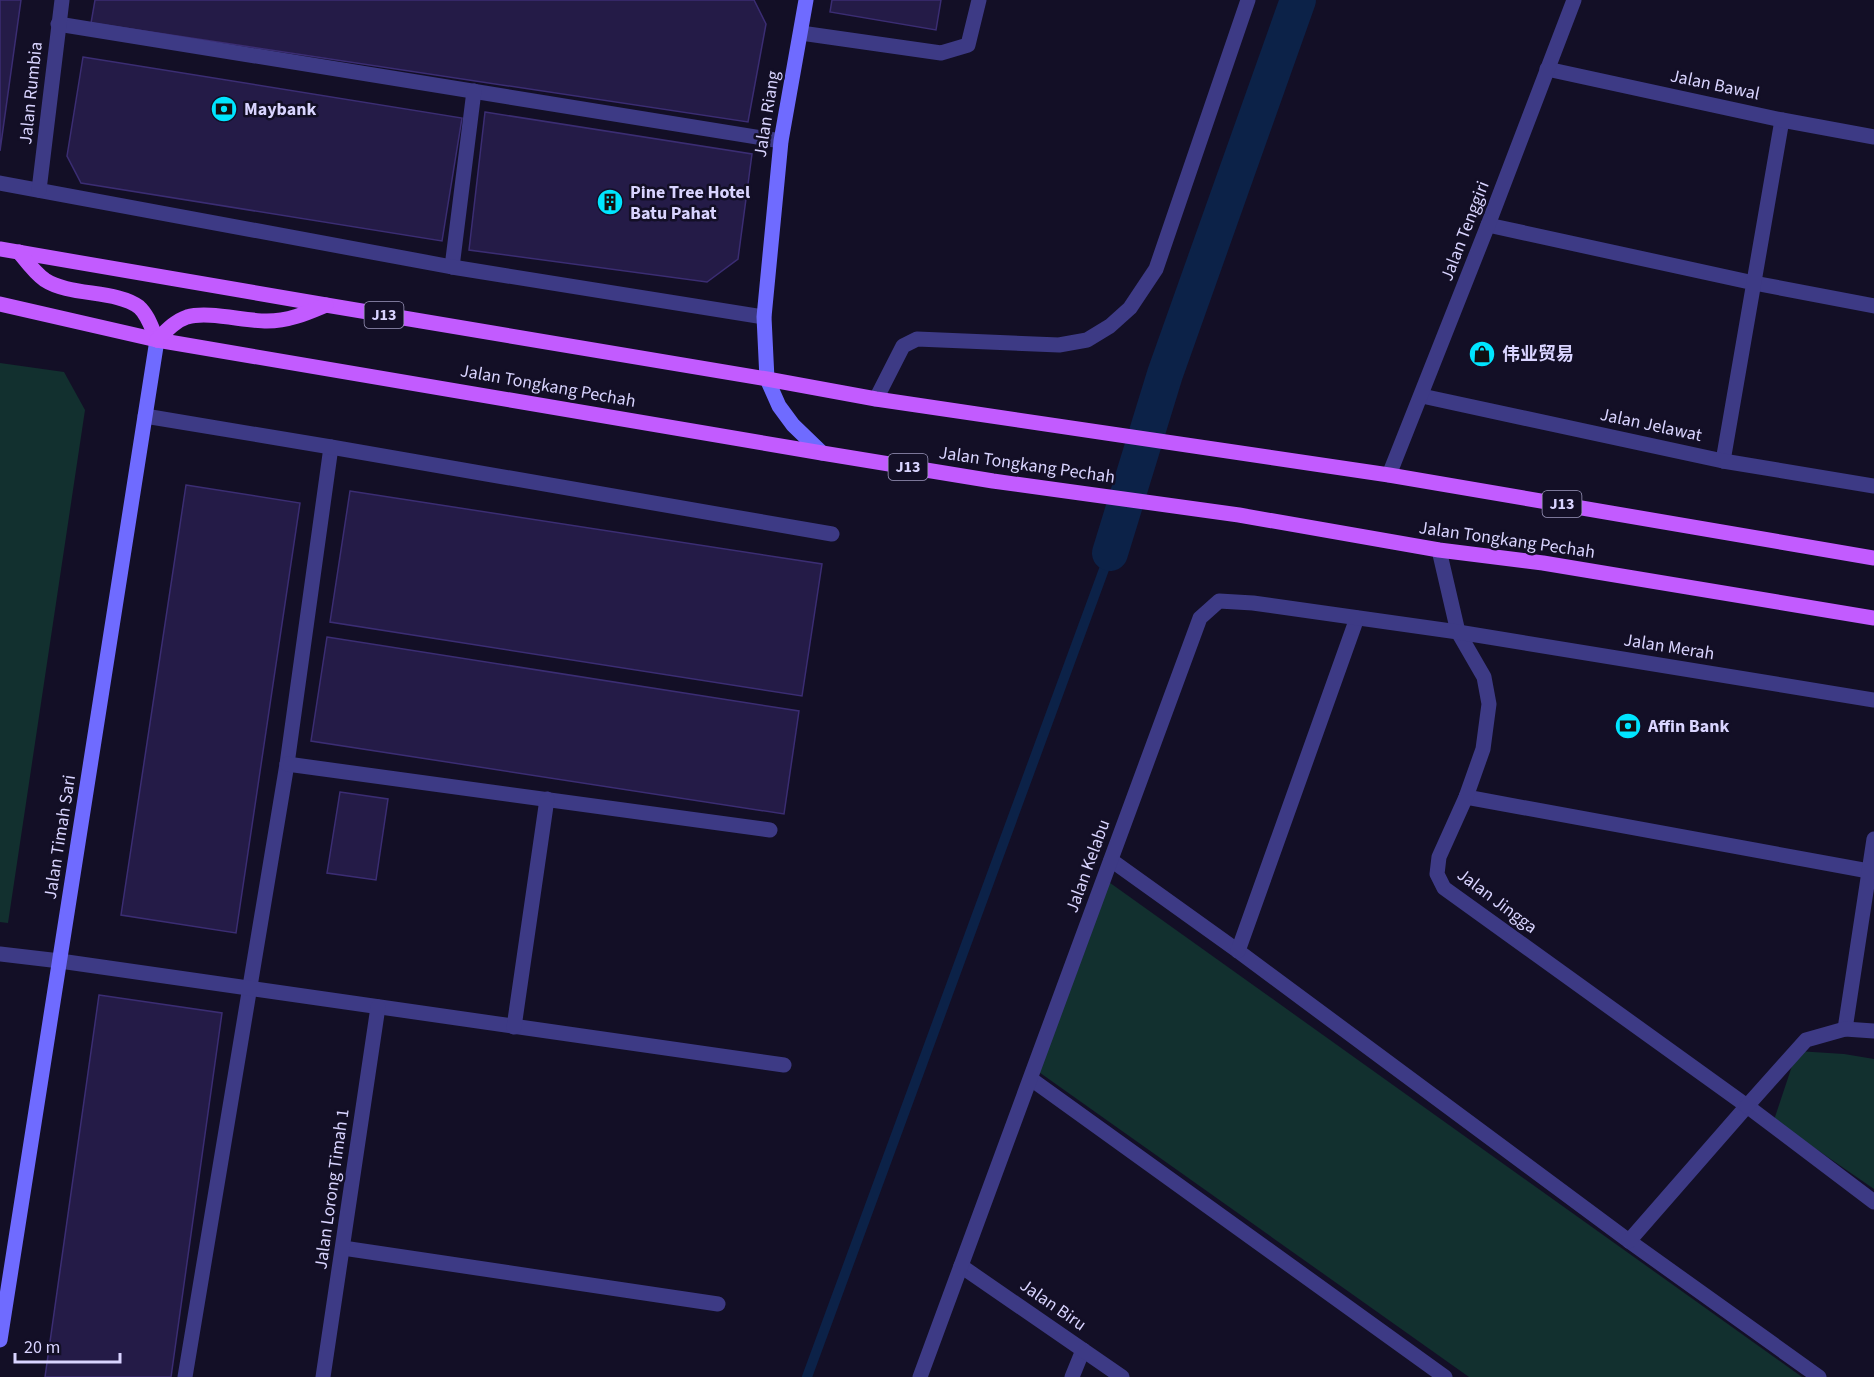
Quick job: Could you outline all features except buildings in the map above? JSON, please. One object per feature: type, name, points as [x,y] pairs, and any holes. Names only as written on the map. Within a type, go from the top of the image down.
[{"type":"main road","name":"J13","points":[[0,249],[876,399],[1389,475],[1874,558]]},
{"type":"main road","points":[[20,252],[45,280],[58,286],[128,301],[140,308],[148,319],[157,340],[173,324],[187,317],[202,315],[267,321],[284,320],[326,305]]},
{"type":"main road","name":"Jalan Tongkang Pechah","points":[[0,304],[157,340],[822,453],[993,481],[1239,515],[1438,550],[1543,563],[1874,618]]},
{"type":"street","name":"Jalan Rumbia","points":[[39,190],[62,0]]},
{"type":"street","name":"Jalan Riang","points":[[767,379],[764,316],[781,141],[806,0]]},
{"type":"street","points":[[801,33],[941,52],[968,45],[979,0]]},
{"type":"street","points":[[876,399],[903,346],[917,339],[1059,345],[1087,340],[1110,326],[1130,308],[1156,269],[1248,0]]},
{"type":"street","name":"Jalan Tenggiri","points":[[1389,475],[1422,396],[1574,0]]},
{"type":"street","points":[[58,24],[781,141]]},
{"type":"street","name":"Jalan Bawal","points":[[1547,69],[1782,120],[1874,137]]},
{"type":"street","points":[[452,267],[474,91]]},
{"type":"street","points":[[1724,460],[1782,120]]},
{"type":"street","points":[[0,183],[452,267],[764,316]]},
{"type":"street","points":[[1488,225],[1754,283],[1874,306]]},
{"type":"street","name":"Jalan Timah Sari","points":[[0,1340],[157,340]]},
{"type":"street","points":[[767,379],[779,406],[793,425],[822,453]]},
{"type":"street","name":"Jalan Jelawat","points":[[1422,396],[1724,460],[1874,486]]},
{"type":"street","points":[[145,416],[832,534]]},
{"type":"street","points":[[185,1377],[287,764],[331,447]]},
{"type":"street","name":"Jalan Jingga","points":[[1438,550],[1458,632],[1484,677],[1489,704],[1483,749],[1466,797],[1439,857],[1437,873],[1444,888],[1747,1106],[1874,1202]]},
{"type":"street","name":"Jalan Kelabu","points":[[920,1377],[1200,618],[1219,601],[1253,603],[1458,632]]},
{"type":"street","points":[[1238,951],[1357,618]]},
{"type":"street","name":"Jalan Merah","points":[[1458,632],[1874,700]]},
{"type":"street","points":[[287,764],[770,830]]},
{"type":"street","points":[[1466,797],[1871,872]]},
{"type":"street","points":[[514,1027],[547,799]]},
{"type":"street","points":[[1845,1029],[1871,872],[1874,839]]},
{"type":"street","points":[[1111,860],[1238,951],[1629,1241],[1819,1377]]},
{"type":"street","points":[[0,954],[784,1065]]},
{"type":"street","name":"Jalan Lorong Timah 1","points":[[323,1377],[378,1007]]},
{"type":"street","points":[[1629,1241],[1806,1040],[1845,1029],[1874,1031]]},
{"type":"street","points":[[1031,1079],[1445,1377]]},
{"type":"street","points":[[343,1248],[718,1304]]},
{"type":"street","name":"Jalan Biru","points":[[961,1266],[1122,1377]]},
{"type":"street","points":[[1072,1377],[1083,1350]]},
{"type":"green space","points":[[0,363],[64,372],[85,410],[8,923],[0,922]]},
{"type":"green space","points":[[1106,880],[1802,1377],[1469,1377],[1036,1070]]},
{"type":"green space","points":[[1797,1051],[1844,1054],[1874,1059],[1874,1189],[1774,1120]]},
{"type":"waterway","points":[[1110,553],[1165,374],[1298,0]]},
{"type":"waterway","points":[[807,1377],[1110,553]]},
{"type":"place","name":"Maybank","points":[[224,109]]},
{"type":"place","name":"Pine Tree Hotel Batu Pahat","points":[[610,202]]},
{"type":"place","name":"伟业贸易","points":[[1482,354]]},
{"type":"place","name":"Affin Bank","points":[[1628,726]]}]
